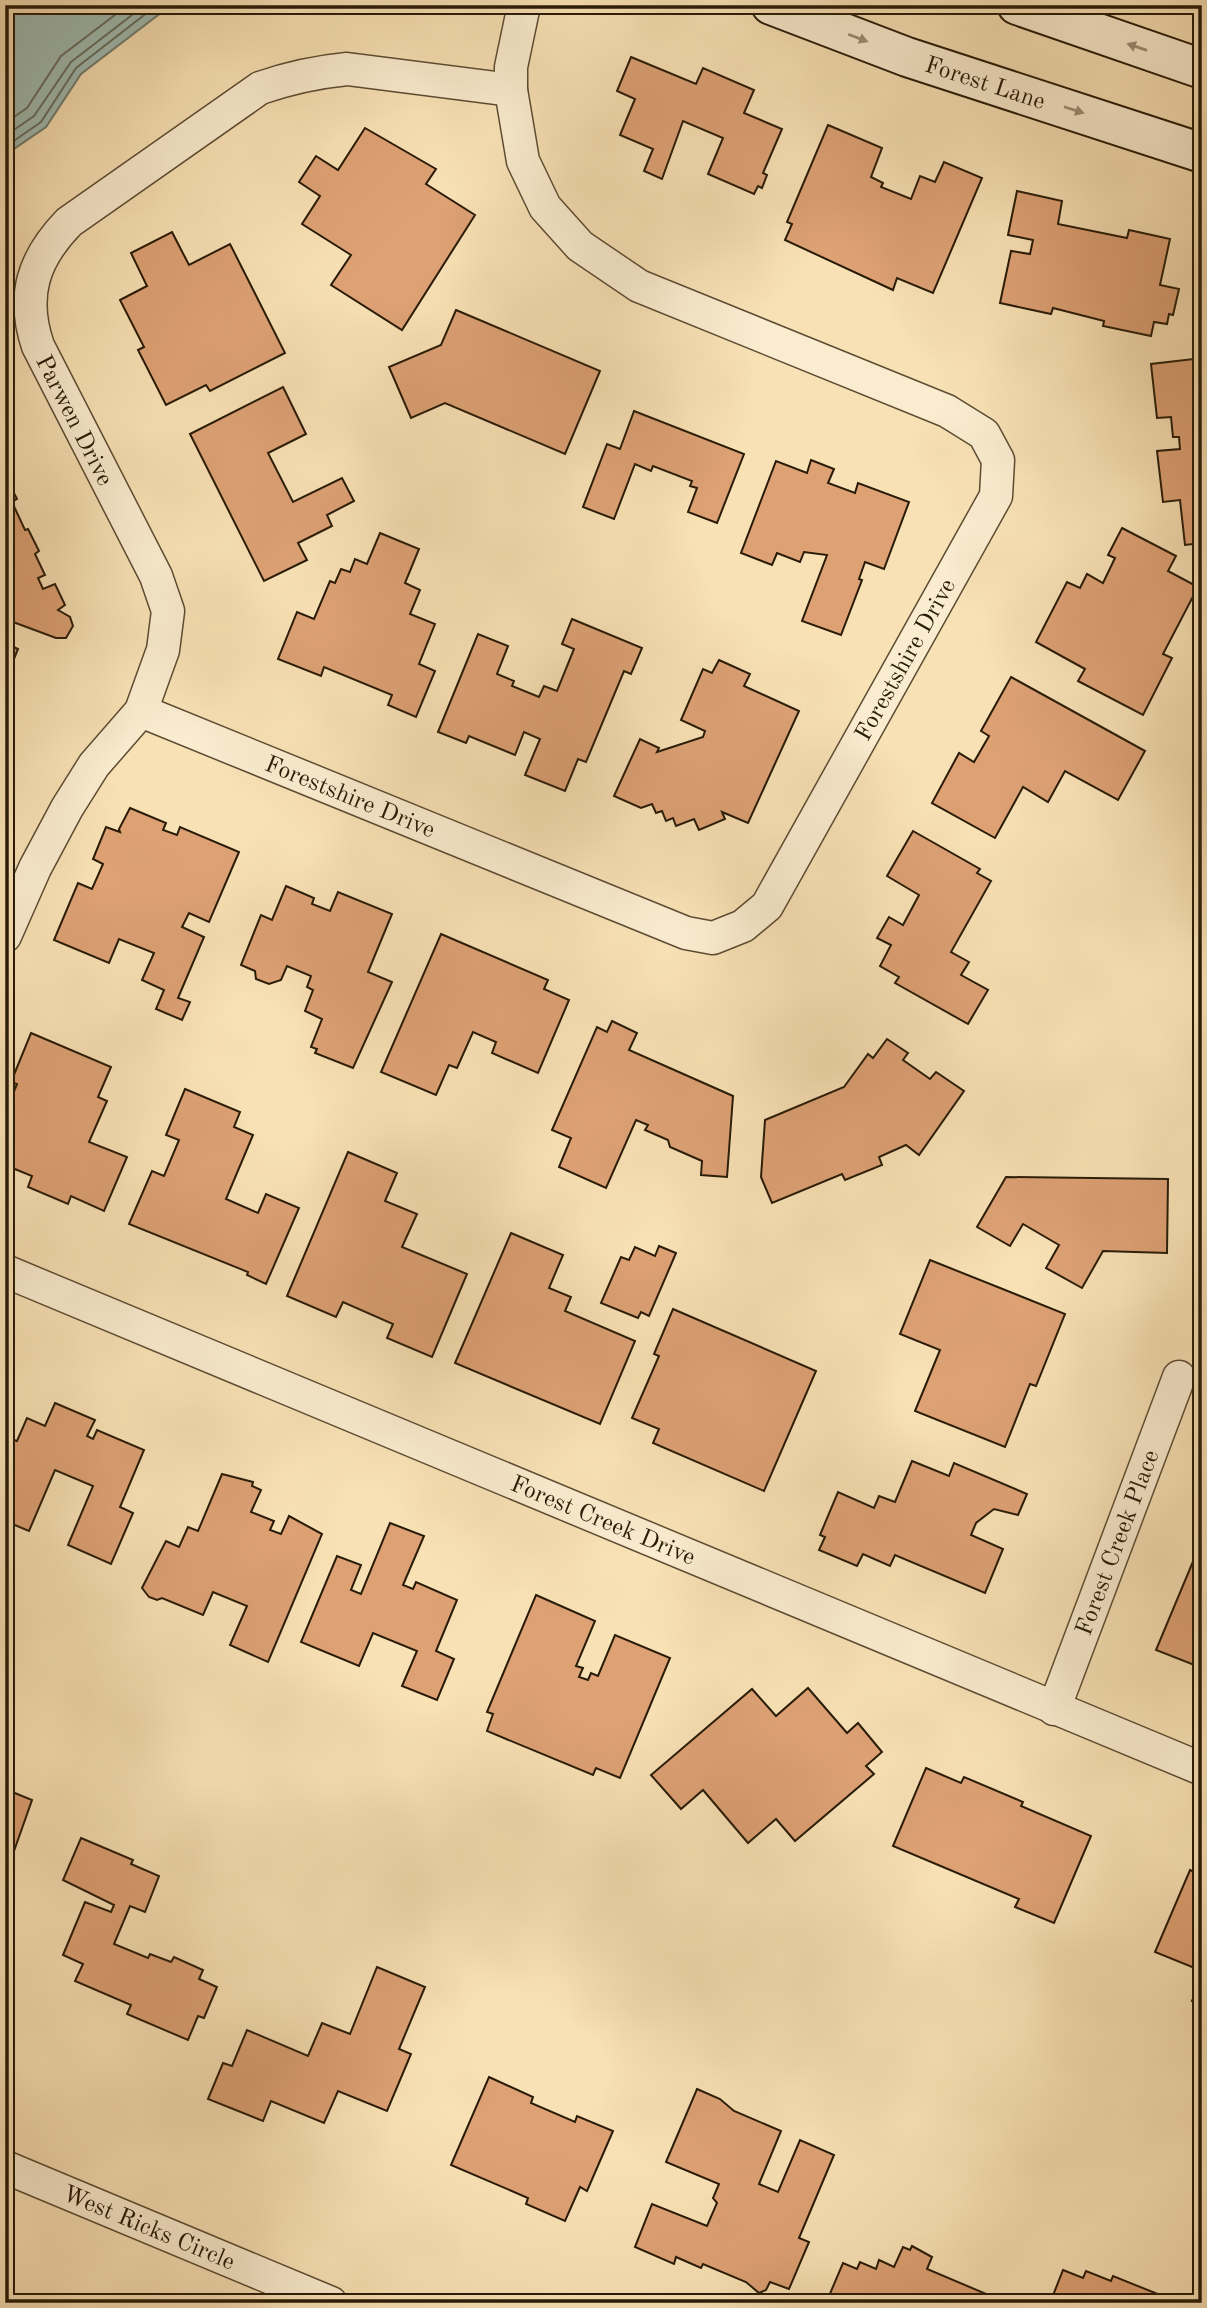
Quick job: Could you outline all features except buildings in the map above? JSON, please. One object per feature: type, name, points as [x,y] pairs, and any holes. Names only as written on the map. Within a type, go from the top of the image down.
[{"type":"main road","name":"Forest Lane","points":[[771,5],[907,57],[1202,153]]},
{"type":"main road","points":[[1017,5],[1202,69]]},
{"type":"street","name":"Forestshire Drive","points":[[141,711],[686,933],[713,938],[743,926],[767,905],[996,496],[998,460],[984,434],[947,411],[639,286],[580,246],[545,207],[523,161],[511,90],[511,67],[524,5]]},
{"type":"street","name":"Parwen Drive","points":[[5,936],[35,868],[66,808],[94,765],[141,711],[163,650],[168,611],[156,576],[38,346],[31,325],[30,304],[33,281],[41,259],[54,238],[69,222],[260,88],[293,77],[347,69],[511,90]]},
{"type":"street","name":"Forest Creek Drive","points":[[5,1271],[1202,1769]]},
{"type":"street","name":"Forest Creek Place","points":[[1054,1709],[1179,1377]]},
{"type":"street","name":"West Ricks Circle","points":[[5,2167],[331,2303]]},
{"type":"water","points":[[5,5],[161,5],[166,9],[81,74],[46,127],[5,155]]}]
